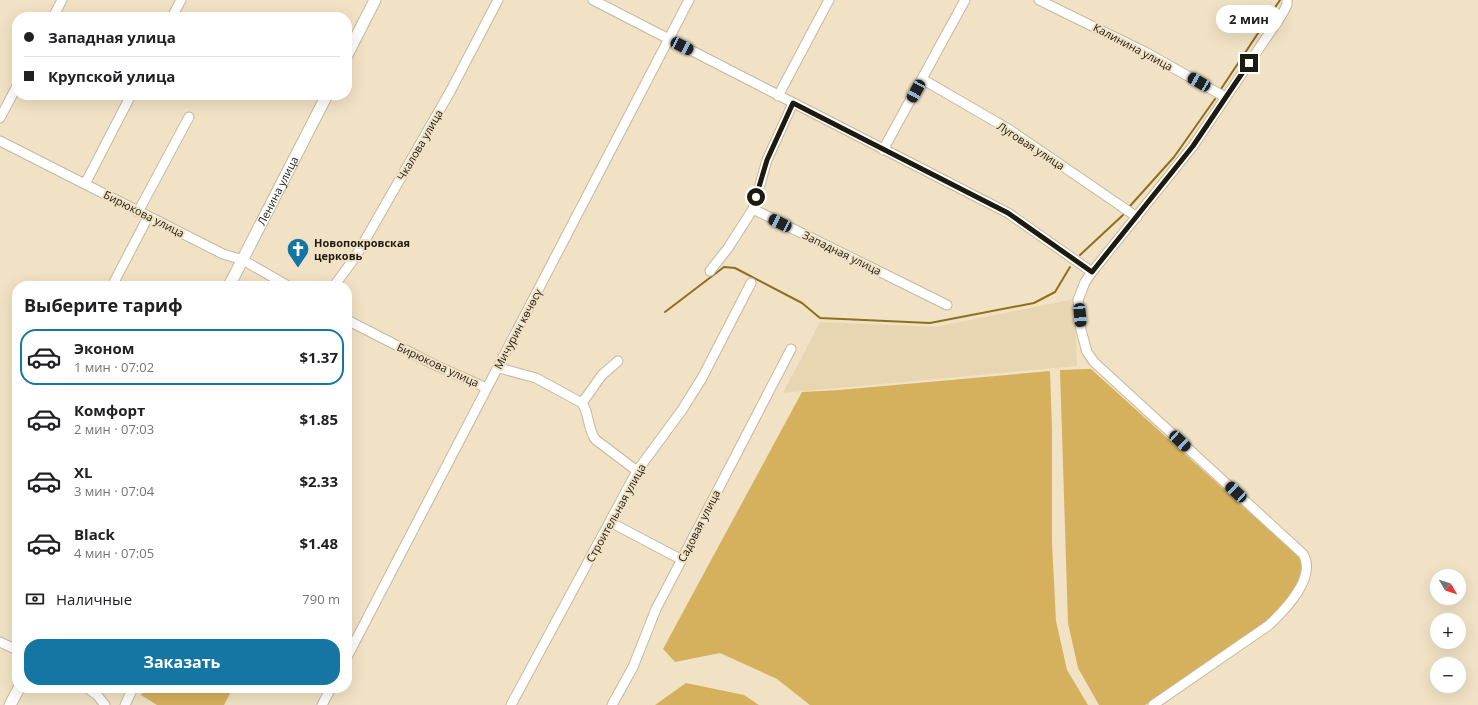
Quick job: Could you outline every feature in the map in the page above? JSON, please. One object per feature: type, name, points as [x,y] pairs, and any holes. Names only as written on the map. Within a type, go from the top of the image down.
[{"type":"main road","points":[[352,45],[375,0]]},
{"type":"main road","name":"Ленина улица","points":[[232,281],[324,100]]},
{"type":"main road","points":[[10,705],[16,693]]},
{"type":"street","points":[[56,12],[62,0]]},
{"type":"street","points":[[175,12],[181,0]]},
{"type":"street","name":"Чкалова улица","points":[[338,281],[356,256],[451,90],[498,0]]},
{"type":"street","points":[[593,0],[1008,213],[1092,272]]},
{"type":"street","name":"Мичурин көчөсү","points":[[352,647],[486,388],[499,368],[689,0]]},
{"type":"street","points":[[778,96],[829,0]]},
{"type":"street","points":[[883,150],[965,0]]},
{"type":"street","name":"Калинина улица","points":[[1039,0],[1147,53],[1225,97]]},
{"type":"street","points":[[1153,705],[1269,625],[1282,612],[1298,591],[1307,568],[1307,561],[1303,554],[1094,362],[1087,352],[1081,330],[1078,300],[1085,282],[1092,272],[1193,146],[1281,16],[1287,0]]},
{"type":"street","name":"Луговая улица","points":[[922,79],[1010,130],[1137,217]]},
{"type":"street","points":[[0,118],[12,95]]},
{"type":"street","points":[[85,184],[128,100]]},
{"type":"street","points":[[710,271],[728,248],[753,209],[767,160],[793,103]]},
{"type":"street","points":[[138,212],[189,117]]},
{"type":"street","name":"Бирюкова улица","points":[[0,141],[223,254],[243,260],[279,281]]},
{"type":"street","name":"Западная улица","points":[[753,209],[947,305]]},
{"type":"street","points":[[115,281],[148,217]]},
{"type":"street","name":"Строительная улица","points":[[511,705],[637,471],[682,410],[702,378],[751,283]]},
{"type":"street","name":"Бирюкова улица","points":[[352,323],[435,365],[486,388]]},
{"type":"street","name":"Садовая улица","points":[[612,705],[633,667],[656,609],[791,349]]},
{"type":"street","points":[[582,403],[602,375],[618,361]]},
{"type":"street","points":[[499,368],[536,378],[582,403],[586,409],[592,436],[637,471]]},
{"type":"street","points":[[610,522],[682,560]]},
{"type":"street","points":[[0,642],[12,648]]},
{"type":"street","points":[[93,693],[105,705]]},
{"type":"street","points":[[125,705],[131,693]]},
{"type":"street","points":[[322,705],[328,693]]},
{"type":"shaded area","points":[[1074,299],[1077,366],[783,393],[820,322],[936,327]]},
{"type":"shaded area","points":[[1091,369],[1301,559],[1302,568],[1295,588],[1279,609],[1259,627],[1145,705],[1099,705],[1078,668],[1068,623],[1060,370]]},
{"type":"shaded area","points":[[1050,371],[1052,429],[1052,543],[1056,621],[1067,670],[1088,705],[810,705],[777,679],[720,653],[675,662],[663,649],[802,392]]},
{"type":"shaded area","points":[[686,683],[744,695],[759,705],[655,705]]},
{"type":"shaded area","points":[[142,693],[230,693],[224,705],[157,705],[141,695]]},
{"type":"waterway","points":[[1221,89],[1280,0]]},
{"type":"waterway","points":[[1130,206],[1174,157],[1215,99]]},
{"type":"waterway","points":[[1080,255],[1123,215]]},
{"type":"waterway","points":[[665,312],[724,267],[735,268],[802,303],[820,318],[930,323],[1034,303],[1055,292],[1070,267]]},
{"type":"place","name":"Новопокровская церковь","points":[[298,268]]},
{"type":"route","points":[[756,197],[767,160],[793,103],[1008,213],[1092,272],[1193,146],[1249,63]]}]
